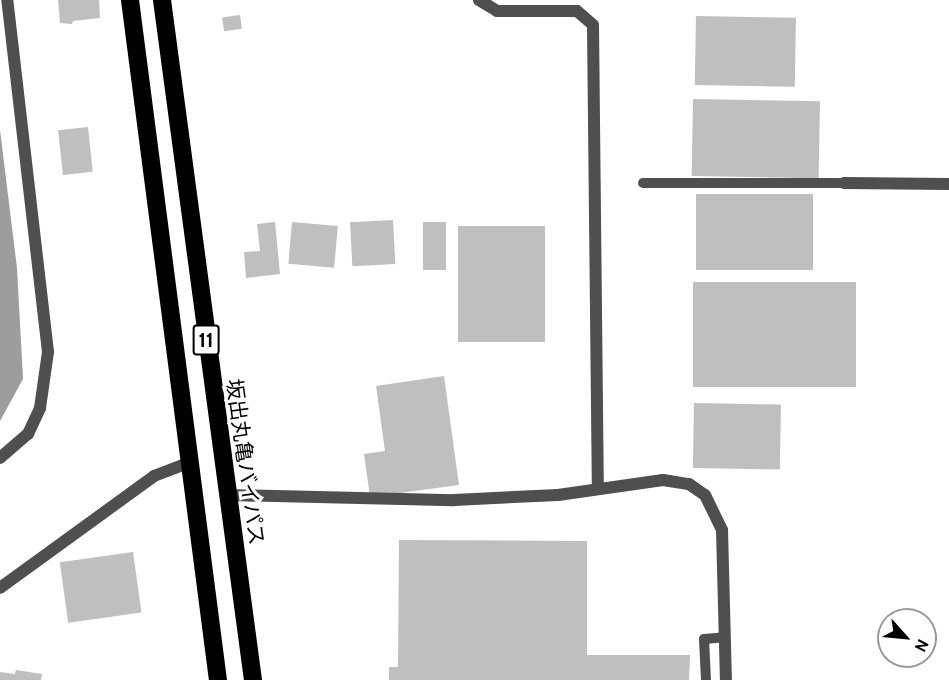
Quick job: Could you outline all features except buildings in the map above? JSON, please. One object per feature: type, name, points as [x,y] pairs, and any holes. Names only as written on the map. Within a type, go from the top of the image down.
[{"type":"highway","name":"11","points":[[130,0],[188,463],[218,680]]},
{"type":"highway","name":"坂出丸亀バイパス","points":[[162,0],[253,680]]},
{"type":"street","points":[[0,458],[28,434],[40,408],[48,352],[7,0]]},
{"type":"street","points":[[479,0],[497,11],[577,11],[593,26],[598,489]]},
{"type":"street","points":[[844,183],[949,184]]},
{"type":"street","points":[[0,588],[154,476],[188,463]]},
{"type":"street","points":[[227,495],[454,500],[598,489],[663,480],[689,484],[705,495],[722,530],[726,680]]},
{"type":"lane","points":[[643,183],[844,183]]},
{"type":"lane","points":[[706,680],[704,639],[725,637]]},
{"type":"shaded area","points":[[0,130],[17,268],[23,379],[0,421]]}]
